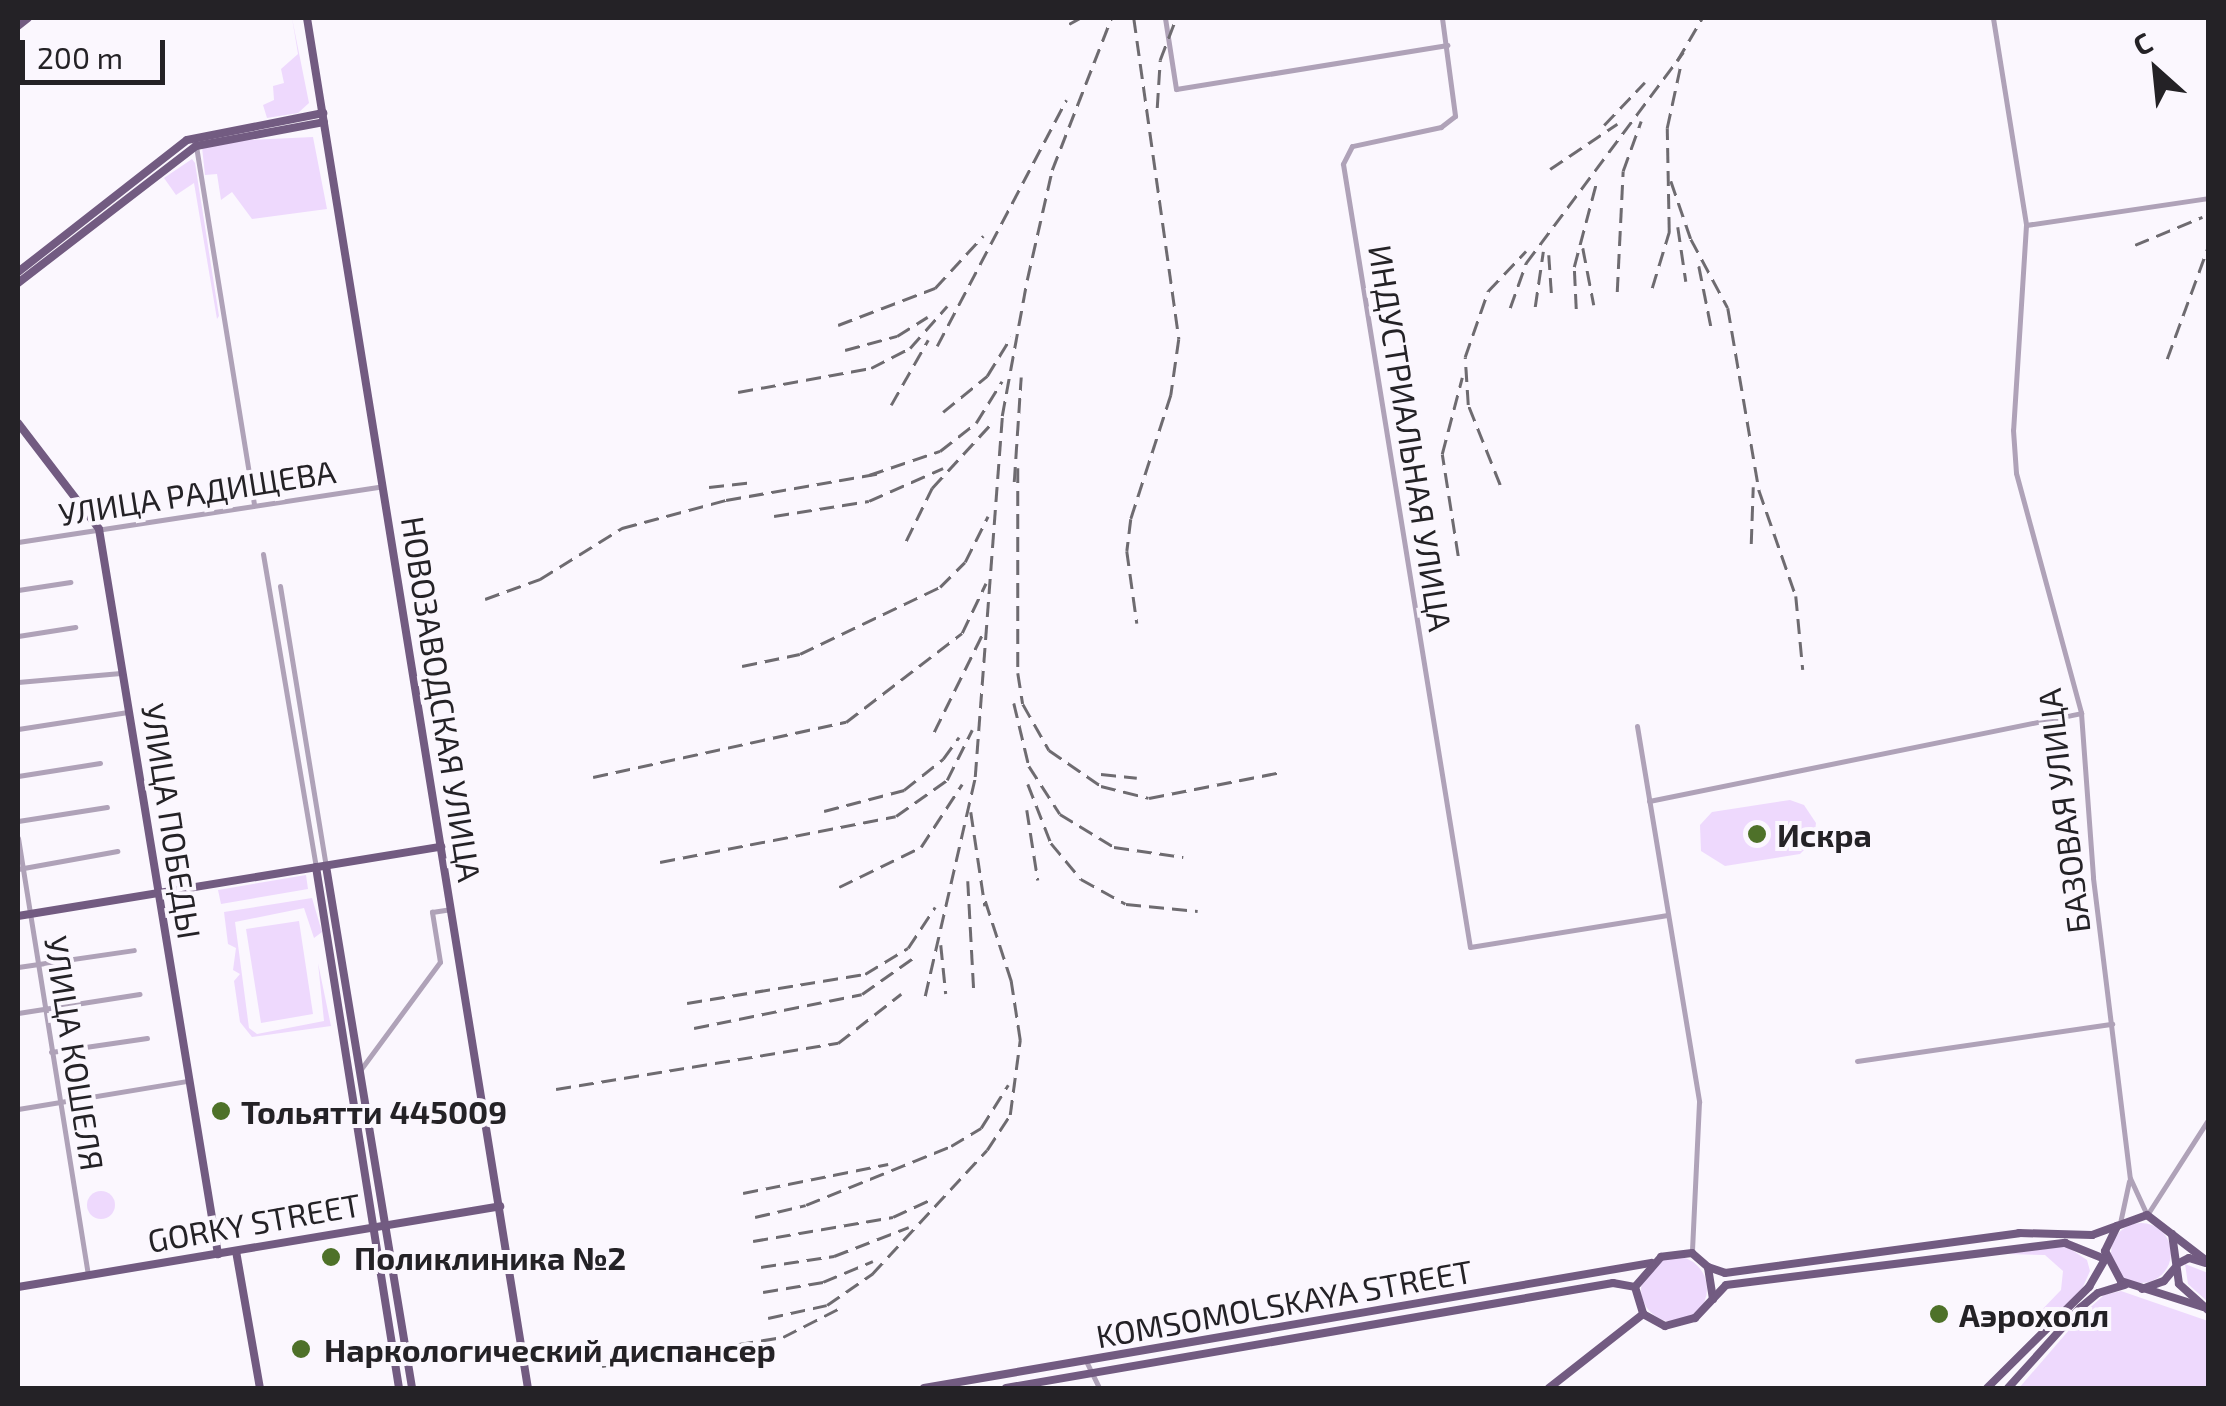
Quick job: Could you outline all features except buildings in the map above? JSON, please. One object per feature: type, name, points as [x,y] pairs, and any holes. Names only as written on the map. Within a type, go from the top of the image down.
[{"type":"main road","points":[[18,26],[28,18]]},
{"type":"main road","name":"НОВОЗАВОДСКАЯ УЛИЦА","points":[[308,18],[528,1388]]},
{"type":"main road","points":[[18,282],[200,134],[323,117]]},
{"type":"main road","points":[[18,272],[196,146],[298,121]]},
{"type":"main road","name":"УЛИЦА ПОБЕДЫ","points":[[18,423],[99,529],[218,1254]]},
{"type":"main road","points":[[18,916],[442,846]]},
{"type":"main road","points":[[321,866],[360,1071],[400,1388]]},
{"type":"main road","points":[[321,866],[412,1388]]},
{"type":"main road","name":"GORKY STREET","points":[[18,1287],[500,1206]]},
{"type":"main road","points":[[2206,1309],[2128,1285],[2105,1259],[2073,1243],[1726,1285],[1681,1325],[1665,1326],[1642,1314],[1635,1286],[1651,1263],[1692,1253],[1708,1267],[1725,1274],[2048,1232],[2092,1234],[2147,1215],[2167,1226],[2208,1264]]},
{"type":"main road","points":[[1986,1388],[2089,1287],[2117,1226]]},
{"type":"main road","points":[[2167,1226],[2180,1284],[2206,1309]]},
{"type":"main road","points":[[2048,1232],[2049,1244]]},
{"type":"main road","points":[[236,1250],[260,1388]]},
{"type":"main road","points":[[2140,1290],[2164,1281],[2177,1264],[2189,1258],[2208,1264]]},
{"type":"main road","name":"KOMSOMOLSKAYA STREET","points":[[1006,1388],[1219,1339],[1651,1263]]},
{"type":"main road","points":[[1708,1267],[1713,1299]]},
{"type":"main road","name":"KOMSOMOLSKAYA STREET","points":[[924,1388],[1220,1350],[1613,1283],[1635,1286]]},
{"type":"main road","points":[[2008,1388],[2098,1293],[2128,1285]]},
{"type":"main road","points":[[1429,1303],[1431,1314]]},
{"type":"main road","points":[[1549,1388],[1642,1314]]},
{"type":"main road","points":[[1219,1339],[1220,1350]]},
{"type":"main road","points":[[2011,1364],[2019,1364],[2020,1372]]},
{"type":"street","points":[[1165,18],[1176,89],[1447,46]]},
{"type":"street","name":"ИНДУСТРИАЛЬНАЯ УЛИЦА","points":[[1442,18],[1452,120],[1364,141],[1352,146],[1343,164],[1470,947],[1668,915]]},
{"type":"street","name":"БАЗОВАЯ УЛИЦА","points":[[1993,18],[2026,225],[2016,472],[2081,713],[2130,1178],[2147,1215]]},
{"type":"street","points":[[196,146],[254,506]]},
{"type":"street","points":[[2026,225],[2208,198]]},
{"type":"street","name":"УЛИЦА РАДИЩЕВА","points":[[18,542],[383,486]]},
{"type":"street","points":[[263,554],[321,866]]},
{"type":"street","points":[[18,590],[70,582]]},
{"type":"street","points":[[280,586],[321,866]]},
{"type":"street","points":[[18,636],[75,627]]},
{"type":"street","points":[[18,682],[81,672],[92,678],[123,673]]},
{"type":"street","points":[[18,729],[129,712]]},
{"type":"street","points":[[1649,800],[2081,713]]},
{"type":"street","points":[[1636,726],[1699,1102],[1692,1253]]},
{"type":"street","points":[[18,776],[100,764]]},
{"type":"street","points":[[18,820],[107,806]]},
{"type":"street","name":"УЛИЦА КОШЕЛЯ","points":[[18,838],[88,1275]]},
{"type":"street","points":[[20,869],[117,851]]},
{"type":"street","points":[[360,1071],[440,962],[432,912],[450,909]]},
{"type":"street","points":[[18,968],[134,950]]},
{"type":"street","points":[[18,1013],[140,994]]},
{"type":"street","points":[[1857,1061],[2112,1024]]},
{"type":"street","points":[[51,1052],[147,1038]]},
{"type":"street","points":[[18,1109],[188,1081]]},
{"type":"street","points":[[2147,1215],[2208,1120]]},
{"type":"street","points":[[2117,1226],[2129,1203],[2130,1178]]},
{"type":"street","points":[[1088,1368],[1098,1388]]},
{"type":"shaded area","points":[[292,18],[309,103],[298,113],[267,118],[263,105],[274,100],[273,86],[284,83],[281,69],[298,54]]},
{"type":"shaded area","points":[[301,129],[249,140],[313,137],[327,209],[252,219],[232,192],[221,200],[217,174],[205,175],[202,147]]},
{"type":"shaded area","points":[[192,159],[217,319],[194,183],[176,195],[164,178]]},
{"type":"shaded area","name":"Искра","points":[[1790,800],[1804,805],[1816,823],[1814,840],[1800,854],[1725,866],[1701,851],[1700,825],[1712,812]]},
{"type":"shaded area","points":[[306,875],[308,889],[221,904],[218,890]]},
{"type":"shaded area","points":[[312,898],[322,932],[314,938],[304,908],[235,922],[249,1028],[257,1034],[324,1021],[318,963],[331,1026],[252,1037],[240,1022],[234,981],[240,974],[233,970],[236,948],[228,944],[224,912]]},
{"type":"shaded area","points":[[299,921],[313,1014],[261,1023],[246,929]]},
{"type":"shaded area","points":[[101,1191],[111,1195],[115,1205],[111,1215],[101,1219],[91,1215],[87,1205],[91,1195]]},
{"type":"shaded area","points":[[2141,1223],[2163,1231],[2171,1253],[2163,1275],[2141,1283],[2119,1275],[2111,1253],[2119,1231]]},
{"type":"shaded area","points":[[2066,1246],[2087,1260],[2090,1271],[2082,1289],[2040,1330],[2031,1321],[2061,1290],[2063,1271],[2045,1255],[2008,1254]]},
{"type":"shaded area","points":[[1674,1256],[1698,1265],[1707,1289],[1698,1313],[1674,1322],[1650,1313],[1641,1289],[1650,1265]]},
{"type":"shaded area","points":[[2185,1264],[2208,1273],[2208,1302],[2188,1284]]},
{"type":"shaded area","points":[[2121,1291],[2208,1321],[2208,1388],[2019,1388],[2082,1315],[2104,1295]]},
{"type":"railway","points":[[1069,24],[1080,18]]},
{"type":"railway","points":[[1134,18],[1179,339],[1171,395],[1131,519],[1127,551],[1137,623]]},
{"type":"railway","points":[[1157,108],[1160,60],[1176,18]]},
{"type":"railway","points":[[1677,61],[1702,18]]},
{"type":"railway","points":[[925,996],[975,777],[1002,416],[1027,280],[1052,170],[1111,19]]},
{"type":"railway","points":[[1510,308],[1526,263],[1683,52]]},
{"type":"railway","points":[[1652,288],[1669,232],[1667,128],[1681,63]]},
{"type":"railway","points":[[1604,125],[1645,82]]},
{"type":"railway","points":[[937,346],[1066,100]]},
{"type":"railway","points":[[1617,292],[1623,171],[1641,121]]},
{"type":"railway","points":[[1550,169],[1617,124]]},
{"type":"railway","points":[[1576,309],[1574,267],[1597,180]]},
{"type":"railway","points":[[1671,181],[1691,239],[1728,308],[1759,490],[1796,596],[1803,670]]},
{"type":"railway","points":[[2135,245],[2202,217]]},
{"type":"railway","points":[[1678,227],[1686,281]]},
{"type":"railway","points":[[838,325],[935,288],[983,236]]},
{"type":"railway","points":[[2167,359],[2208,247]]},
{"type":"railway","points":[[1583,248],[1594,305]]},
{"type":"railway","points":[[1500,485],[1468,405],[1465,357],[1488,291],[1526,251]]},
{"type":"railway","points":[[1535,307],[1543,252]]},
{"type":"railway","points":[[1549,255],[1552,299]]},
{"type":"railway","points":[[1699,266],[1711,326]]},
{"type":"railway","points":[[738,392],[871,368],[910,348],[947,306]]},
{"type":"railway","points":[[845,350],[897,336],[928,317]]},
{"type":"railway","points":[[943,412],[987,376],[1011,337]]},
{"type":"railway","points":[[891,405],[928,340]]},
{"type":"railway","points":[[1014,482],[1021,377]]},
{"type":"railway","points":[[1458,556],[1442,454],[1462,378]]},
{"type":"railway","points":[[869,475],[940,451],[976,423],[1002,381]]},
{"type":"railway","points":[[906,541],[932,488],[990,425]]},
{"type":"railway","points":[[774,516],[869,501],[943,468]]},
{"type":"railway","points":[[1018,468],[1018,673],[1023,704],[1049,750],[1101,786],[1149,798],[1281,772]]},
{"type":"railway","points":[[485,599],[540,579],[622,528],[726,500],[880,473]]},
{"type":"railway","points":[[709,487],[754,482]]},
{"type":"railway","points":[[1751,544],[1753,487]]},
{"type":"railway","points":[[742,666],[800,654],[940,587],[965,562],[988,516]]},
{"type":"railway","points":[[593,777],[846,722],[962,633],[986,583]]},
{"type":"railway","points":[[934,732],[983,633]]},
{"type":"railway","points":[[1014,703],[1029,766],[1060,814],[1114,847],[1183,857]]},
{"type":"railway","points":[[660,862],[896,816],[947,780],[972,730]]},
{"type":"railway","points":[[824,811],[904,790],[943,759],[959,737]]},
{"type":"railway","points":[[1101,774],[1137,778]]},
{"type":"railway","points":[[839,887],[921,847],[962,784]]},
{"type":"railway","points":[[1028,784],[1051,843],[1081,879],[1126,904],[1198,911]]},
{"type":"railway","points":[[1027,810],[1038,880]]},
{"type":"railway","points":[[971,812],[985,906]]},
{"type":"railway","points":[[968,881],[974,991]]},
{"type":"railway","points":[[768,1318],[827,1305],[872,1274],[987,1150],[1010,1115],[1020,1040],[1011,981],[983,895]]},
{"type":"railway","points":[[687,1003],[865,974],[908,948],[935,907]]},
{"type":"railway","points":[[941,945],[946,994]]},
{"type":"railway","points":[[694,1028],[862,994],[913,958]]},
{"type":"railway","points":[[556,1089],[838,1043],[901,994]]},
{"type":"railway","points":[[755,1217],[806,1205],[951,1146],[981,1128],[1008,1085]]},
{"type":"railway","points":[[743,1193],[888,1164]]},
{"type":"railway","points":[[753,1241],[893,1217],[932,1199]]},
{"type":"railway","points":[[761,1267],[834,1256],[909,1227]]},
{"type":"railway","points":[[763,1292],[823,1282],[873,1261]]},
{"type":"railway","points":[[602,1366],[783,1337],[842,1307]]},
{"type":"place","name":"Искра","points":[[1757,834]]},
{"type":"place","name":"Тольятти 445009","points":[[221,1111]]},
{"type":"place","name":"Поликлиника №2","points":[[331,1257]]},
{"type":"place","name":"Аэрохолл","points":[[1939,1314]]},
{"type":"place","name":"Наркологический диспансер","points":[[301,1349]]}]
